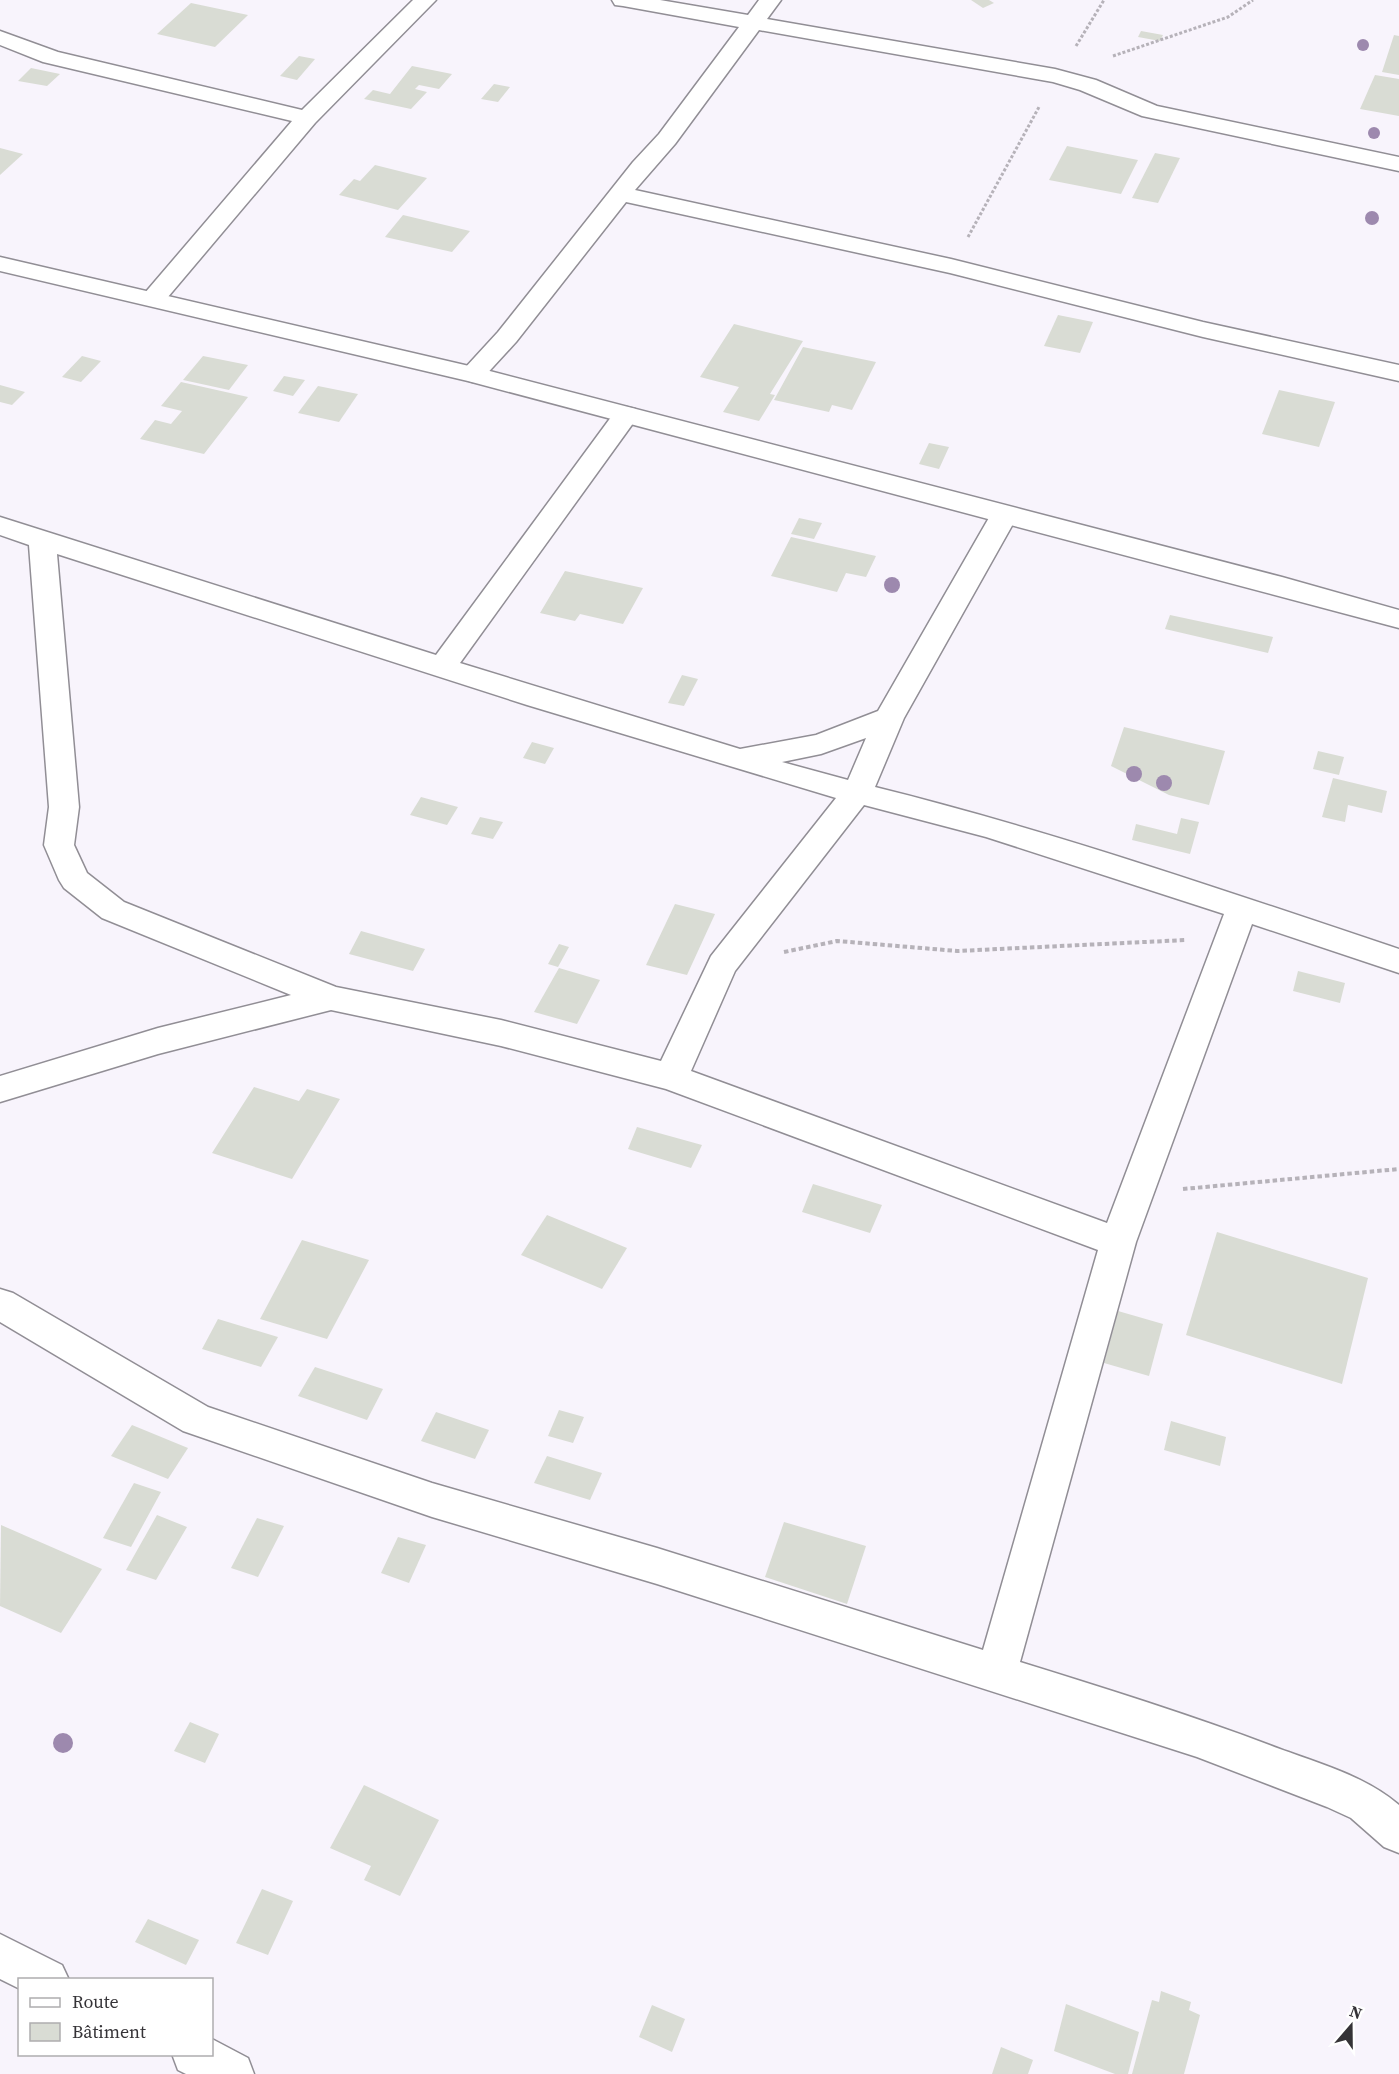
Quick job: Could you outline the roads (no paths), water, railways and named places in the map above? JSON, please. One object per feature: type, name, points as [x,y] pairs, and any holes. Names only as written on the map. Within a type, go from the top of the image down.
[{"type":"street","points":[[153,299],[307,118],[424,0]]},
{"type":"street","points":[[623,0],[753,21],[912,52],[1055,76],[1088,85],[1150,111],[1399,164]]},
{"type":"street","points":[[473,374],[507,337],[667,139],[770,0]]},
{"type":"street","points":[[0,38],[51,57],[307,118]]},
{"type":"street","points":[[621,194],[951,266],[1192,326],[1399,373]]},
{"type":"street","points":[[0,264],[473,374],[1282,586],[1399,619]]},
{"type":"street","points":[[443,666],[626,415]]},
{"type":"street","points":[[670,1077],[722,965],[858,792],[889,718],[1004,515]]},
{"type":"street","points":[[0,526],[803,779],[1020,836],[1237,923],[1399,961]]},
{"type":"street","points":[[42,540],[64,807],[59,845],[75,880],[113,910],[330,998],[501,1033],[670,1077],[1118,1242]]},
{"type":"street","points":[[739,759],[821,744],[889,718]]},
{"type":"street","points":[[996,1673],[1118,1242],[1237,923]]},
{"type":"street","points":[[0,1089],[158,1041],[330,998]]},
{"type":"street","points":[[0,1304],[196,1419],[432,1500],[657,1566],[1197,1737],[1339,1791],[1382,1804],[1399,1832]]},
{"type":"street","points":[[0,1956],[43,1978]]},
{"type":"street","points":[[196,2056],[232,2074]]}]
